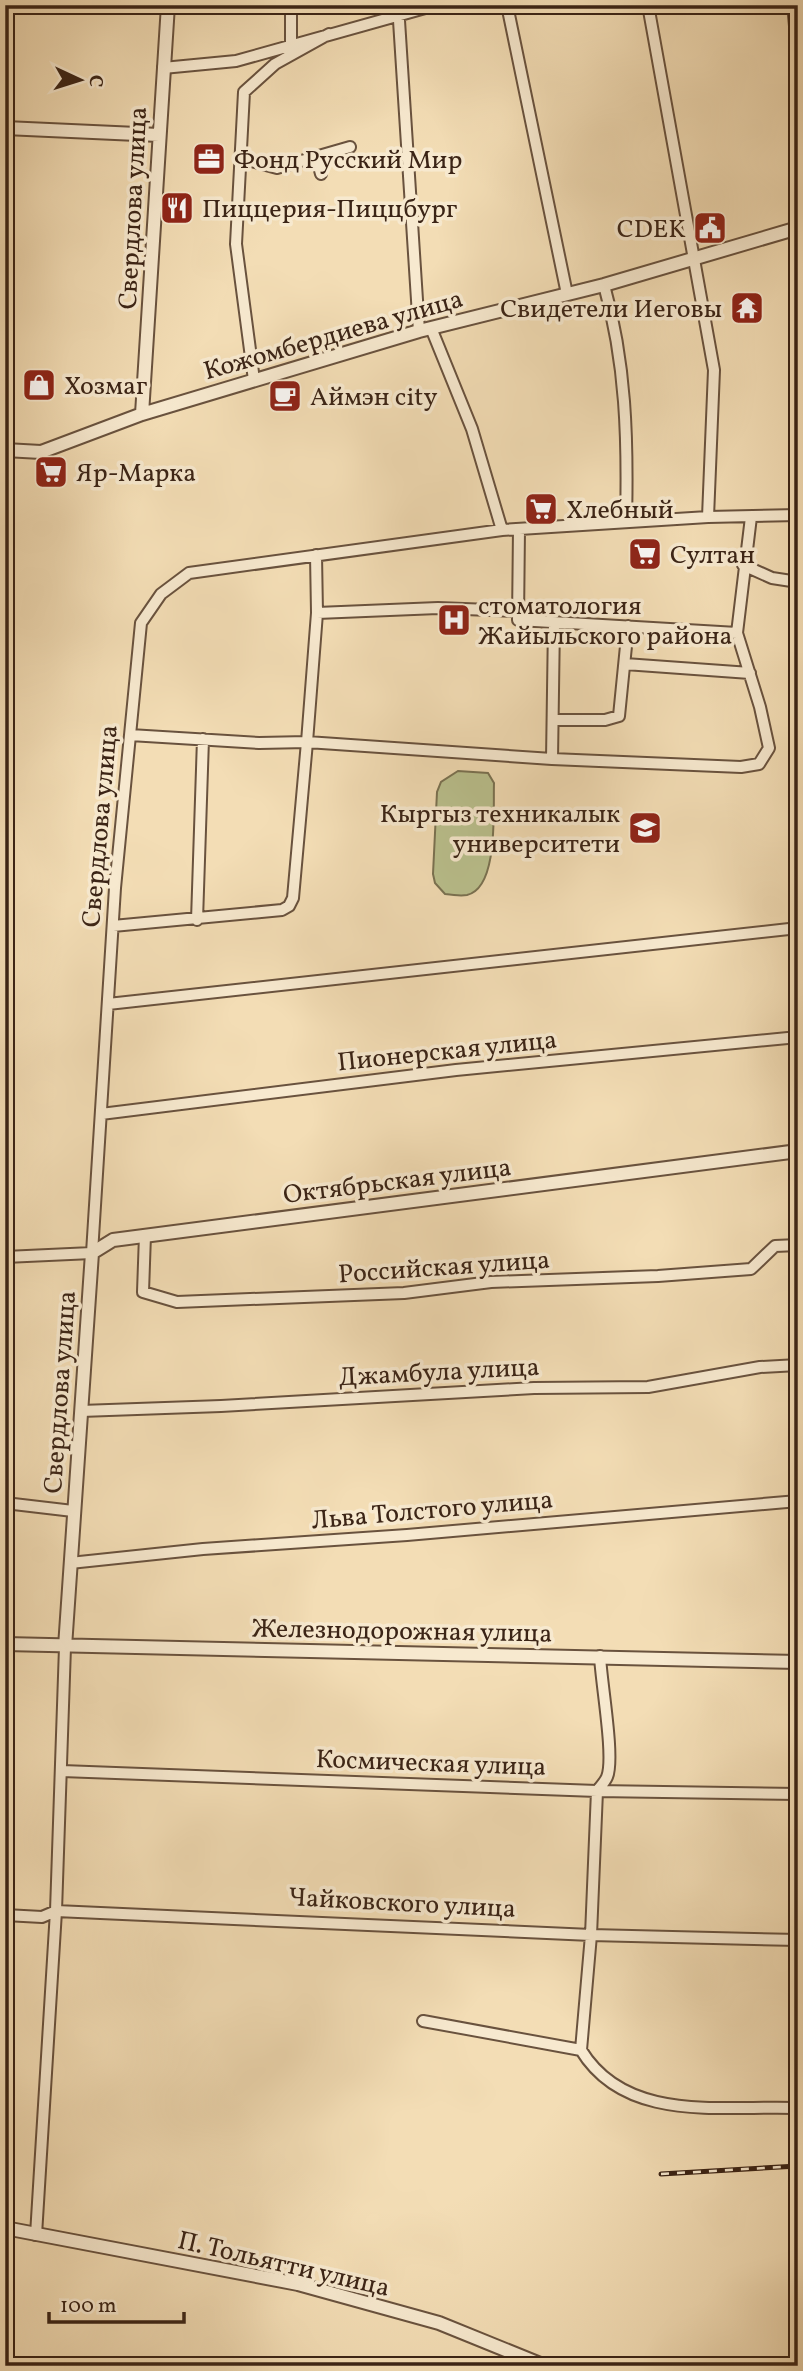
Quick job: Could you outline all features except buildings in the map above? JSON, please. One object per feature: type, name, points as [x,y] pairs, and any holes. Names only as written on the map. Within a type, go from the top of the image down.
[{"type":"street","name":"Свердлова улица","points":[[142,414],[168,5]]},
{"type":"street","points":[[290,43],[291,5]]},
{"type":"street","points":[[163,68],[236,61],[399,10],[436,5]]},
{"type":"street","points":[[507,5],[567,294]]},
{"type":"street","points":[[648,5],[714,370],[708,517]]},
{"type":"street","points":[[793,5],[798,57]]},
{"type":"street","points":[[399,10],[425,329],[472,429],[502,530]]},
{"type":"street","points":[[254,380],[236,244],[244,92],[275,64],[329,34]]},
{"type":"street","points":[[5,128],[159,135]]},
{"type":"street","points":[[240,158],[278,167],[317,159],[350,147]]},
{"type":"street","points":[[317,159],[321,174]]},
{"type":"street","points":[[797,228],[798,262]]},
{"type":"street","name":"Кожомбердиева улица","points":[[5,450],[40,452],[142,414],[425,329],[604,285],[797,228]]},
{"type":"street","points":[[604,285],[618,334],[625,391],[626,521]]},
{"type":"street","points":[[113,926],[282,910],[292,903],[317,612],[316,555],[519,528],[708,517],[798,516]]},
{"type":"street","points":[[130,735],[307,742],[552,759],[741,767],[759,764],[769,748],[737,633],[743,565],[751,517]]},
{"type":"street","points":[[519,528],[516,611],[519,621],[737,633]]},
{"type":"street","name":"Свердлова улица","points":[[36,2235],[56,1911],[65,1647],[73,1511],[113,926],[141,623],[161,594],[189,573],[316,555]]},
{"type":"street","points":[[743,565],[772,578],[798,582]]},
{"type":"street","points":[[317,612],[438,608],[516,611]]},
{"type":"street","points":[[552,759],[554,623]]},
{"type":"street","points":[[553,720],[605,720],[619,716],[628,626]]},
{"type":"street","points":[[625,664],[750,673]]},
{"type":"street","points":[[197,920],[203,739]]},
{"type":"street","points":[[108,1004],[798,928]]},
{"type":"street","name":"Пионерская улица","points":[[101,1114],[456,1070],[798,1037]]},
{"type":"street","name":"Октябрьская улица","points":[[5,1257],[92,1253],[113,1240],[145,1235],[798,1151]]},
{"type":"street","name":"Российская улица","points":[[145,1235],[143,1292],[177,1302],[390,1294],[491,1282],[658,1276],[751,1269],[775,1246],[798,1245]]},
{"type":"street","name":"Джамбула улица","points":[[81,1410],[221,1406],[534,1388],[648,1387],[760,1367],[798,1365]]},
{"type":"street","name":"Льва Толстого улица","points":[[71,1563],[203,1549],[407,1535],[798,1501]]},
{"type":"street","points":[[5,1503],[73,1511]]},
{"type":"street","name":"Железнодорожная улица","points":[[5,1644],[798,1662]]},
{"type":"street","points":[[600,1656],[602,1694],[609,1736],[608,1776],[597,1791],[591,1935],[581,2050],[593,2070],[620,2092],[708,2110],[798,2108]]},
{"type":"street","name":"Космическая улица","points":[[62,1771],[597,1791],[798,1794]]},
{"type":"street","name":"Чайковского улица","points":[[5,1915],[42,1917],[56,1911],[591,1935],[798,1940]]},
{"type":"street","points":[[424,2021],[581,2050]]},
{"type":"street","name":"П. Тольятти улица","points":[[5,2228],[298,2284],[439,2323],[545,2366]]},
{"type":"green space","points":[[458,771],[488,773],[494,783],[489,863],[485,878],[477,889],[467,895],[445,894],[435,883],[433,874],[437,792],[441,782]]},
{"type":"railway","points":[[661,2174],[798,2166]]},
{"type":"place","name":"Фонд Русский Мир","points":[[209,159]]},
{"type":"place","name":"Пиццерия-Пиццбург","points":[[177,208]]},
{"type":"place","name":"CDEK","points":[[710,228]]},
{"type":"place","name":"Свидетели Иеговы","points":[[747,308]]},
{"type":"place","name":"Хозмаг","points":[[39,385]]},
{"type":"place","name":"Аймэн city","points":[[285,396]]},
{"type":"place","name":"Яр-Марка","points":[[51,472]]},
{"type":"place","name":"Хлебный","points":[[541,509]]},
{"type":"place","name":"Султан","points":[[645,554]]},
{"type":"place","name":"стоматология Жайыльского района","points":[[454,620]]},
{"type":"place","name":"Кыргыз техникалык университети","points":[[645,828]]}]
